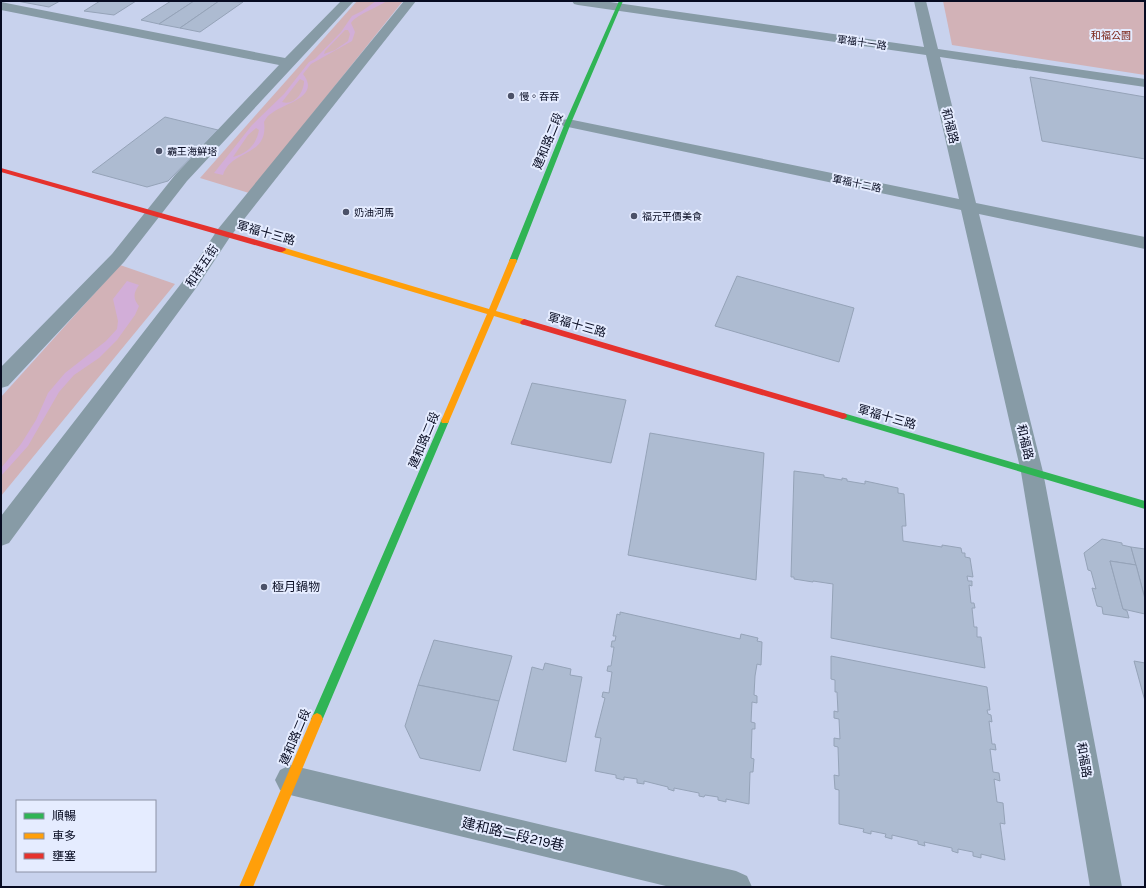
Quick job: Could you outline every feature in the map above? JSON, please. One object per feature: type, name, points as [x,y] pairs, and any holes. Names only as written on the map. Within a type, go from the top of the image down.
[{"type":"street","points":[[1,380],[118,258],[151,214],[182,178],[288,63],[348,1]]},
{"type":"street","name":"和祥五街","points":[[1,535],[193,280],[224,233],[410,1]]},
{"type":"street","name":"軍福十一路","points":[[578,1],[620,4],[1145,83]]},
{"type":"street","name":"和福路","points":[[920,1],[1032,472],[1106,887]]},
{"type":"street","name":"建和路二段","points":[[246,887],[290,780],[492,313],[568,123],[620,4]]},
{"type":"street","points":[[1,6],[288,63]]},
{"type":"street","name":"軍福十二路","points":[[568,123],[1145,243]]},
{"type":"street","name":"軍福十三路","points":[[1,170],[151,214],[224,233],[1145,505]]},
{"type":"street","name":"建和路二段219巷","points":[[290,780],[736,887]]},
{"type":"green space","points":[[357,1],[403,1],[249,193],[200,178]]},
{"type":"green space","name":"和福公園","points":[[943,1],[1145,1],[1145,75],[952,45]]},
{"type":"green space","points":[[120,265],[175,284],[1,496],[1,397]]},
{"type":"shaded area","points":[[376,1],[385,2],[362,14],[351,23],[355,32],[352,41],[311,64],[303,74],[308,88],[305,94],[292,102],[278,109],[266,118],[264,122],[264,133],[261,141],[255,147],[233,161],[227,167],[223,175],[214,173],[252,125],[284,94],[309,62],[315,59],[341,32],[352,16]],"holes":[[[345,30],[348,30],[350,34],[348,41],[335,50],[324,54],[325,51]],[[300,79],[304,81],[300,94],[295,100],[287,103],[282,102]],[[256,128],[259,130],[256,140],[250,148],[247,151],[233,157],[248,135]]]},
{"type":"shaded area","points":[[127,281],[139,285],[135,293],[135,298],[139,306],[135,315],[117,340],[99,358],[74,375],[59,392],[28,446],[1,476],[1,468],[21,444],[36,420],[48,393],[65,373],[106,341],[117,329],[118,321],[113,299]]},
{"type":"building","points":[[17,1],[60,1],[49,7]]},
{"type":"building","points":[[100,1],[136,1],[114,15],[84,11]]},
{"type":"building","points":[[171,1],[194,1],[159,24],[141,20]]},
{"type":"building","points":[[194,1],[219,1],[180,28],[159,24]]},
{"type":"building","points":[[219,1],[243,2],[200,32],[180,28]]},
{"type":"building","points":[[1030,77],[1145,97],[1145,159],[1042,141]]},
{"type":"building","name":"霸王海鮮塔","points":[[165,117],[218,130],[168,181],[147,187],[92,172]]},
{"type":"building","points":[[737,276],[854,308],[839,362],[715,326]]},
{"type":"building","points":[[532,383],[626,400],[611,463],[511,444]]},
{"type":"building","points":[[650,433],[764,453],[756,580],[628,555]]},
{"type":"building","points":[[794,471],[824,475],[824,477],[842,480],[842,478],[847,479],[847,481],[865,484],[865,481],[898,488],[898,493],[904,494],[906,526],[902,526],[903,541],[942,547],[942,545],[961,548],[962,553],[965,553],[965,557],[970,558],[973,577],[967,576],[968,581],[972,581],[972,586],[969,585],[971,603],[974,603],[975,608],[972,608],[974,627],[977,627],[977,637],[981,637],[985,668],[831,638],[833,584],[794,579],[794,577],[791,577]]},
{"type":"building","points":[[1102,539],[1122,543],[1122,545],[1131,547],[1136,565],[1110,561],[1123,609],[1127,611],[1129,618],[1103,614],[1102,607],[1097,606],[1092,588],[1096,589],[1091,571],[1088,570],[1084,553]]},
{"type":"building","points":[[1131,547],[1145,549],[1145,599],[1136,565]]},
{"type":"building","points":[[1110,561],[1136,565],[1145,599],[1145,614],[1123,609]]},
{"type":"building","points":[[620,612],[740,639],[741,634],[758,638],[757,641],[762,642],[761,665],[757,664],[755,676],[754,695],[757,696],[757,703],[752,702],[751,722],[755,723],[755,729],[752,729],[751,758],[754,759],[753,772],[750,772],[749,804],[726,799],[726,802],[718,800],[718,797],[705,795],[704,797],[699,796],[699,793],[674,788],[674,791],[668,789],[668,787],[644,781],[644,784],[637,783],[637,779],[624,777],[624,780],[616,778],[616,775],[595,771],[601,738],[595,737],[605,698],[602,697],[603,692],[609,693],[612,672],[607,671],[608,666],[611,666],[614,647],[611,647],[612,641],[615,641],[616,636],[613,636],[617,614],[620,615]]},
{"type":"building","points":[[434,640],[512,656],[499,701],[418,685]]},
{"type":"building","points":[[831,656],[987,687],[990,710],[987,710],[988,714],[991,715],[992,722],[989,721],[992,744],[995,744],[996,750],[990,749],[993,772],[999,773],[1000,781],[994,779],[997,802],[1003,803],[1005,824],[1000,823],[1005,860],[981,854],[981,858],[973,856],[973,852],[958,849],[958,853],[952,851],[952,848],[924,842],[925,846],[918,844],[918,841],[892,835],[892,839],[885,837],[886,834],[871,831],[871,834],[863,832],[864,829],[839,824],[839,790],[835,789],[834,775],[839,776],[838,747],[834,746],[834,738],[840,739],[839,719],[834,718],[834,711],[838,712],[835,680],[831,679]]},
{"type":"building","points":[[1134,661],[1145,663],[1145,701]]},
{"type":"building","points":[[545,663],[571,669],[570,675],[582,677],[566,762],[513,750],[532,667],[543,670]]},
{"type":"building","points":[[418,685],[499,701],[480,771],[420,758],[405,726]]},
{"type":"traffic: fast","points":[[513,261],[568,123],[621,1]]},
{"type":"traffic: fast","points":[[843,416],[1145,505]]},
{"type":"traffic: fast","points":[[317,719],[445,421]]},
{"type":"traffic: slow","points":[[282,250],[524,322]]},
{"type":"traffic: slow","points":[[445,421],[513,261]]},
{"type":"traffic: slow","points":[[246,887],[317,719]]},
{"type":"traffic: jam","points":[[1,170],[282,250]]},
{"type":"traffic: jam","points":[[524,322],[843,416]]},
{"type":"place","name":"慢。吞吞","points":[[511,96]]},
{"type":"place","name":"霸王海鮮塔","points":[[159,151]]},
{"type":"place","name":"奶油河馬","points":[[346,212]]},
{"type":"place","name":"福元平價美食","points":[[634,216]]},
{"type":"place","name":"極月鍋物","points":[[264,587]]}]
